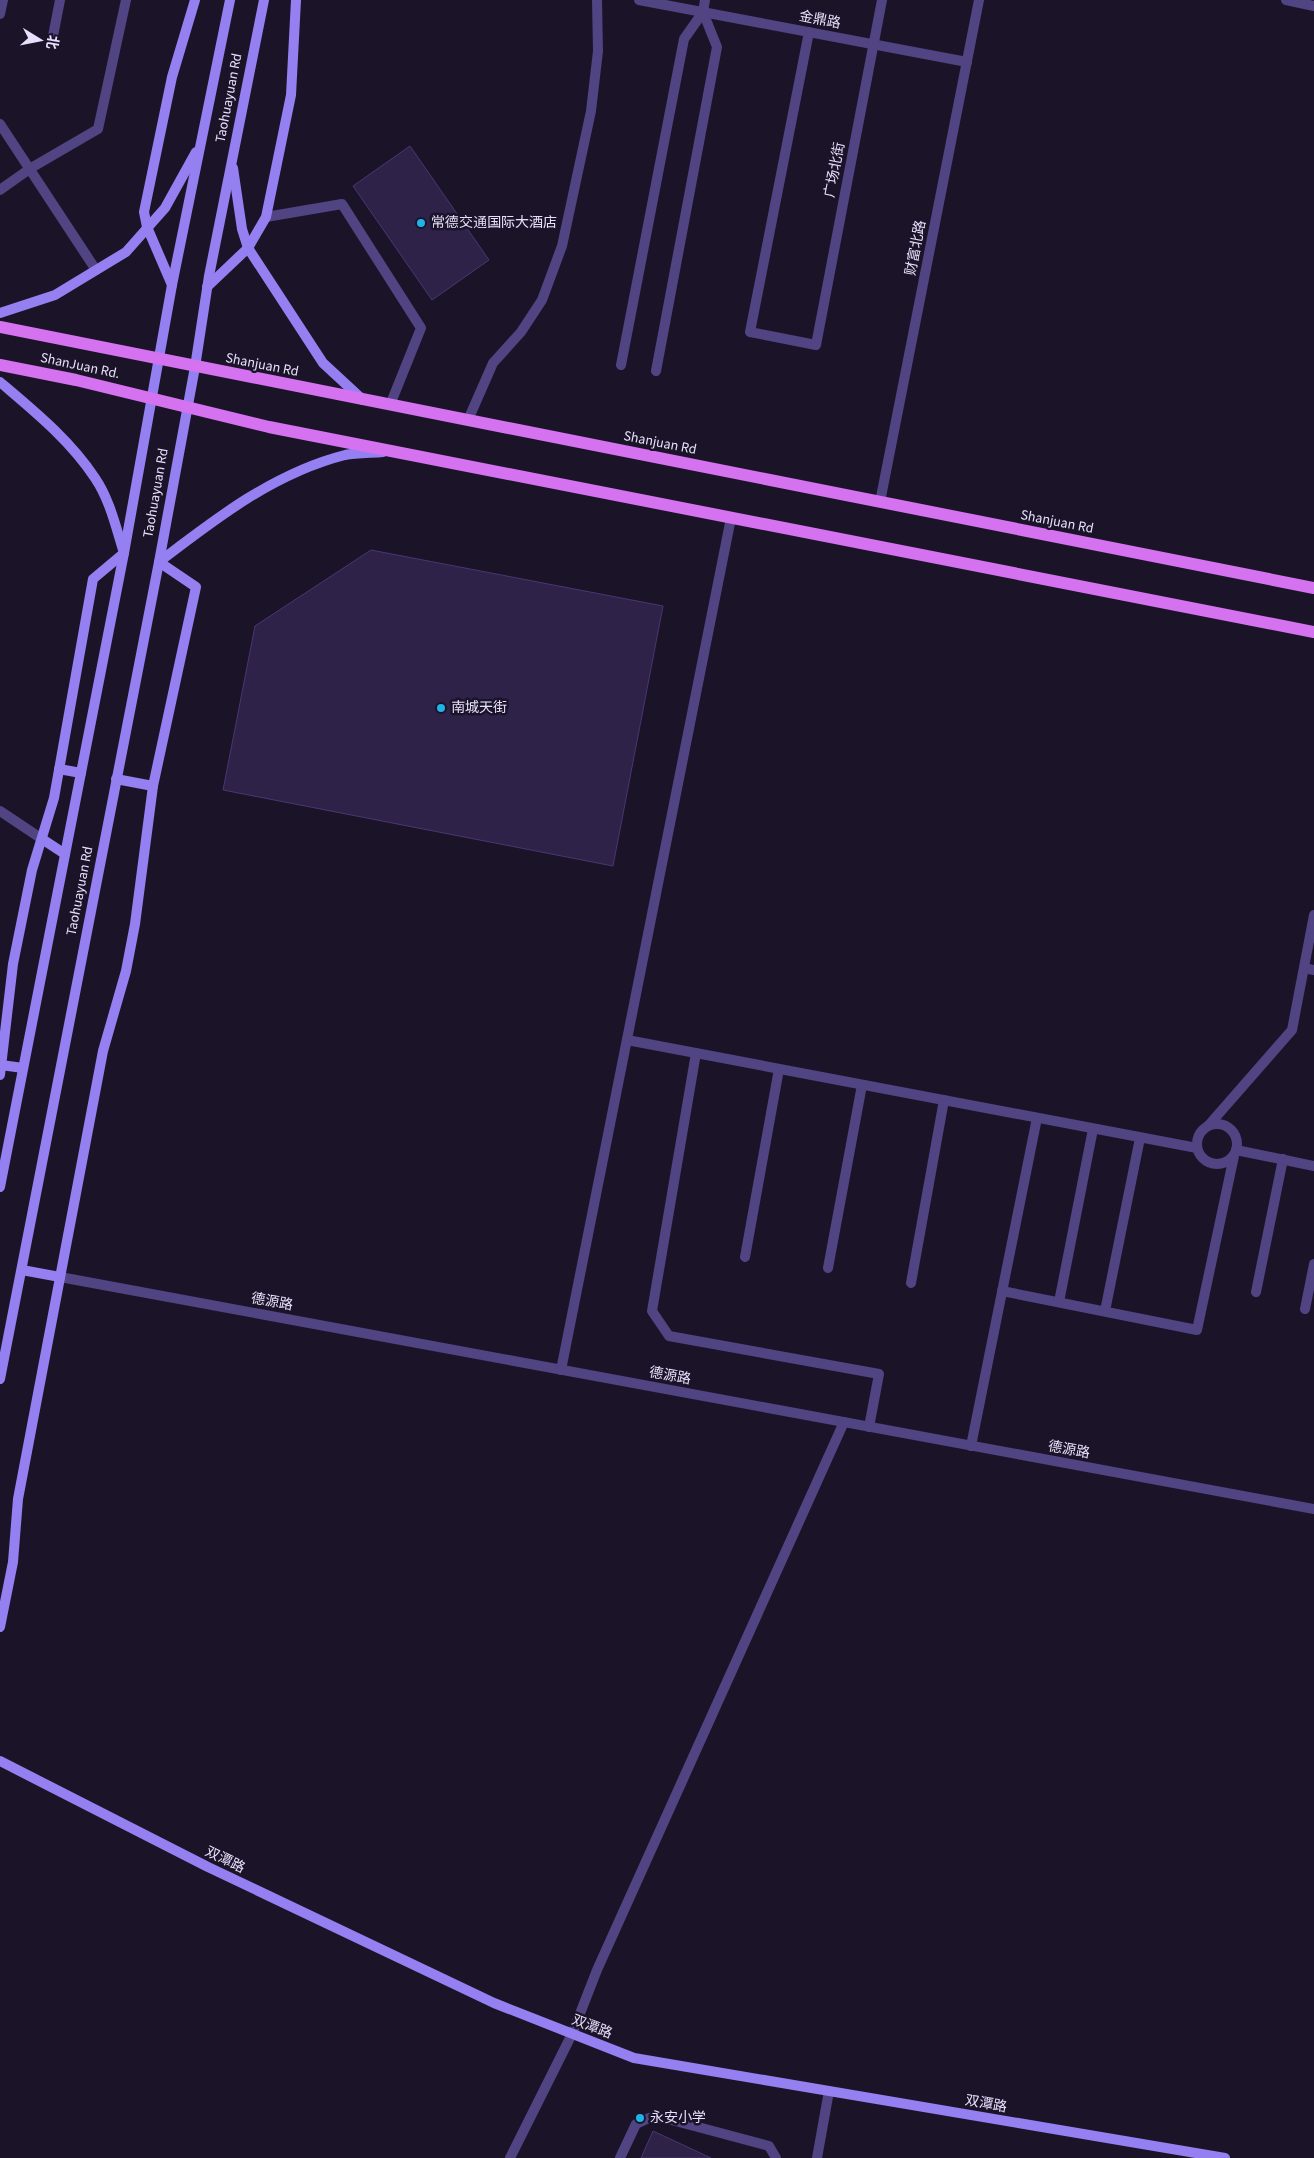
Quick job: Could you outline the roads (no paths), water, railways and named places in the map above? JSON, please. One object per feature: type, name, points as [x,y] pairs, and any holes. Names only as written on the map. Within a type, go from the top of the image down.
[{"type":"main road","name":"Shanjuan Rd","points":[[0,327],[1314,588]]},
{"type":"main road","name":"ShanJuan Rd.","points":[[0,365],[153,398]]},
{"type":"main road","points":[[153,398],[187,408],[394,451],[1314,632]]},
{"type":"street","points":[[0,14],[3,0]]},
{"type":"street","points":[[53,36],[60,0]]},
{"type":"street","points":[[0,190],[31,168],[98,129],[126,0]]},
{"type":"street","points":[[172,285],[147,228],[144,212],[172,77],[195,0]]},
{"type":"street","name":"Taohuayuan Rd","points":[[0,1187],[124,553],[172,285],[230,0]]},
{"type":"street","name":"Taohuayuan Rd","points":[[0,1379],[195,367],[207,286],[264,0]]},
{"type":"street","points":[[207,286],[248,248],[266,217],[291,95],[296,0]]},
{"type":"street","points":[[468,420],[493,363],[521,332],[542,300],[562,246],[591,111],[598,51],[597,0]]},
{"type":"street","name":"金鼎路","points":[[639,0],[967,62]]},
{"type":"street","points":[[621,364],[684,39],[703,12],[705,0]]},
{"type":"street","name":"广场北街","points":[[809,32],[750,332],[816,345],[882,0]]},
{"type":"street","name":"财富北路","points":[[880,502],[979,0]]},
{"type":"street","points":[[1286,0],[1314,6]]},
{"type":"street","points":[[656,371],[717,47],[703,12]]},
{"type":"street","points":[[0,124],[31,168],[96,270]]},
{"type":"street","points":[[0,313],[55,295],[126,252],[165,208],[201,142]]},
{"type":"street","points":[[232,161],[242,229],[248,248],[323,364],[364,400]]},
{"type":"street","points":[[266,217],[342,204],[421,328],[390,405]]},
{"type":"street","points":[[0,382],[42,418],[72,448],[95,478],[111,511],[124,553],[92,579],[54,798],[32,870],[13,964],[1,1070],[23,1068]]},
{"type":"street","points":[[0,1627],[13,1562],[18,1499],[103,1051],[129,952],[153,786],[196,587],[158,562],[218,517],[252,496],[300,472],[345,455],[394,451]]},
{"type":"street","points":[[561,1370],[731,518]]},
{"type":"street","points":[[59,769],[81,773]]},
{"type":"street","points":[[116,779],[153,786]]},
{"type":"street","points":[[0,811],[65,854]]},
{"type":"street","points":[[1314,915],[1309,969],[1292,1030],[1199,1135],[1197,1148],[1204,1160],[1216,1165],[1223,1164],[1235,1153],[1282,1159],[1314,1166]]},
{"type":"street","points":[[627,1040],[1197,1148]]},
{"type":"street","points":[[696,1053],[652,1311],[669,1336],[880,1374],[869,1427]]},
{"type":"street","points":[[744,1257],[779,1069]]},
{"type":"street","points":[[828,1268],[862,1085]]},
{"type":"street","points":[[911,1282],[944,1100]]},
{"type":"street","points":[[971,1446],[1037,1118]]},
{"type":"street","points":[[1002,1290],[1197,1330],[1235,1153],[1236,1136],[1232,1131],[1221,1125],[1208,1126]]},
{"type":"street","points":[[1059,1302],[1093,1129]]},
{"type":"street","points":[[1105,1311],[1140,1138]]},
{"type":"street","points":[[1256,1292],[1282,1159]]},
{"type":"street","points":[[1305,1309],[1314,1264]]},
{"type":"street","name":"德源路","points":[[22,1270],[1314,1509]]},
{"type":"street","points":[[510,2158],[572,2034],[605,1952],[844,1422]]},
{"type":"street","name":"双潭路","points":[[0,1761],[217,1872],[494,2003],[634,2058],[1225,2158]]},
{"type":"street","points":[[817,2158],[829,2091]]},
{"type":"street","points":[[620,2158],[636,2124],[649,2118],[668,2119],[769,2146],[776,2158]]},
{"type":"place","name":"常德交通国际大酒店","points":[[421,223]]},
{"type":"place","name":"南城天街","points":[[441,708]]},
{"type":"place","name":"永安小学","points":[[640,2118]]}]
